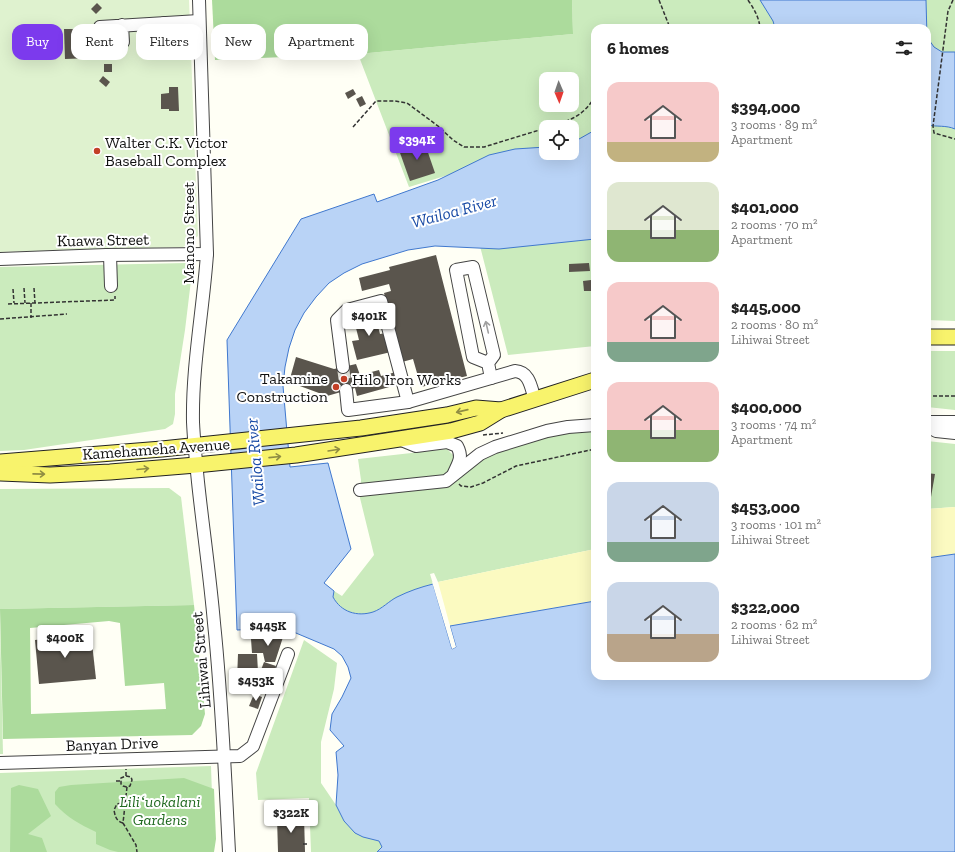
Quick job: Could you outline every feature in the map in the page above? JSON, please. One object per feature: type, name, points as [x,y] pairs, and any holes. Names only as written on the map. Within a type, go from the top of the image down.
[{"type":"main road","points":[[931,337],[955,337]]},
{"type":"main road","name":"Kamehameha Avenue","points":[[0,473],[50,475],[196,465],[296,455],[451,431],[480,423],[500,410],[591,381]]},
{"type":"main road","name":"Kamehameha Avenue","points":[[0,462],[162,449],[385,425],[447,415],[476,408],[500,410]]},
{"type":"street","name":"Manono Street","points":[[196,465],[193,422],[194,376],[196,344],[207,254],[199,0]]},
{"type":"street","points":[[128,25],[199,21]]},
{"type":"street","name":"Kuawa Street","points":[[0,259],[110,255],[207,254]]},
{"type":"street","points":[[110,255],[113,289]]},
{"type":"street","points":[[488,363],[473,357],[456,270],[473,267],[494,355],[488,363],[491,378]]},
{"type":"street","points":[[343,367],[337,320],[347,310],[381,301],[408,402]]},
{"type":"street","points":[[346,390],[348,410],[408,402],[516,371],[524,373],[527,377],[535,400]]},
{"type":"street","points":[[931,422],[955,422]]},
{"type":"street","points":[[360,490],[446,481],[480,454],[496,447],[547,431],[568,427],[591,425]]},
{"type":"street","points":[[931,428],[936,431],[955,433]]},
{"type":"street","points":[[399,439],[416,446],[447,442],[457,446],[460,453],[460,461],[453,476]]},
{"type":"street","name":"Lihiwai Street","points":[[196,465],[214,623],[224,756],[229,852]]},
{"type":"street","name":"Banyan Drive","points":[[0,763],[240,756],[253,746],[288,654]]},
{"type":"path","points":[[659,0],[668,24]]},
{"type":"path","points":[[748,0],[760,24]]},
{"type":"path","points":[[953,0],[948,11],[933,126],[934,133],[955,139]]},
{"type":"path","points":[[353,127],[376,101],[394,101],[407,103],[464,147],[484,147],[539,130]]},
{"type":"path","points":[[572,120],[588,108],[591,103]]},
{"type":"path","points":[[24,288],[25,303]]},
{"type":"path","points":[[34,288],[35,303]]},
{"type":"path","points":[[13,289],[14,304]]},
{"type":"path","points":[[8,304],[115,300],[113,289]]},
{"type":"path","points":[[31,303],[31,318]]},
{"type":"path","points":[[0,319],[31,318],[67,314]]},
{"type":"path","points":[[931,396],[955,396]]},
{"type":"path","points":[[482,435],[506,432]]},
{"type":"path","points":[[453,476],[461,486],[471,487],[489,480],[516,466],[591,450]]},
{"type":"path","points":[[126,759],[126,776]]},
{"type":"path","points":[[120,782],[121,778],[126,776],[131,777],[132,780],[130,786],[127,787],[122,823]]},
{"type":"path","points":[[116,782],[120,782],[123,786],[127,787]]},
{"type":"path","points":[[125,802],[117,804],[114,810],[116,819],[122,823],[136,845],[137,852]]},
{"type":"path","points":[[303,844],[309,844]]},
{"type":"green space","points":[[212,0],[572,0],[573,34],[368,53],[368,24],[274,24],[274,58],[266,58],[266,24],[213,24]]},
{"type":"green space","points":[[572,0],[955,0],[955,321],[931,320],[931,24],[591,24],[591,346],[508,355],[481,250],[458,172],[409,187],[360,60],[368,60],[368,53],[573,34]]},
{"type":"green space","points":[[186,263],[192,272],[175,394],[175,414],[173,424],[165,429],[24,450],[0,451],[0,267]]},
{"type":"green space","points":[[931,351],[955,351],[955,410],[931,407]]},
{"type":"green space","points":[[591,430],[591,550],[438,582],[434,573],[430,574],[433,584],[415,589],[402,595],[373,612],[361,614],[350,612],[345,610],[336,602],[333,597],[334,591],[342,596],[374,555],[360,498],[361,480],[358,459],[447,449],[454,458],[473,464],[491,454],[521,443],[571,432]]},
{"type":"green space","points":[[931,441],[955,444],[955,507],[931,509]]},
{"type":"green space","points":[[169,488],[181,497],[194,605],[0,609],[0,489]]},
{"type":"green space","points":[[194,605],[205,714],[201,726],[192,735],[3,739],[0,609]],"holes":[[[109,621],[120,623],[125,686],[164,683],[166,709],[31,714],[30,628]]]},
{"type":"green space","points":[[0,623],[3,754],[0,754]]},
{"type":"green space","points":[[304,640],[337,663],[334,689],[321,742],[321,783],[336,805],[344,821],[363,837],[379,841],[382,846],[377,852],[311,852],[309,798],[258,800],[256,773]]},
{"type":"green space","name":"Liliʻuokalani Gardens","points":[[211,766],[214,852],[0,852],[0,773]]},
{"type":"green space","points":[[184,778],[214,789],[216,839],[214,852],[118,852],[110,850],[96,844],[96,832],[74,820],[55,804],[55,792],[59,787]]},
{"type":"green space","points":[[19,785],[38,789],[51,816],[28,834],[42,838],[47,852],[10,852],[11,788]]},
{"type":"sand","points":[[955,507],[955,554],[931,557],[931,509]]},
{"type":"sand","points":[[591,550],[591,602],[450,626],[438,582]]},
{"type":"shaded area","name":"Walter C.K. Victor Baseball Complex","points":[[0,0],[189,0],[190,24],[136,24],[136,60],[191,60],[198,236],[183,247],[0,252]]},
{"type":"water","points":[[760,0],[926,0],[927,24],[774,24]]},
{"type":"water","points":[[931,43],[934,47],[942,52],[955,52],[955,129],[931,125]]},
{"type":"water","name":"Wailoa River","points":[[591,132],[591,239],[499,249],[435,246],[408,250],[362,264],[329,283],[304,313],[295,330],[289,348],[283,386],[290,467],[328,463],[351,549],[324,583],[334,591],[333,597],[340,606],[350,612],[361,614],[376,611],[402,595],[415,589],[433,584],[452,649],[456,647],[450,626],[591,602],[591,680],[931,680],[931,557],[955,554],[955,852],[377,852],[382,847],[379,841],[363,837],[355,833],[344,821],[336,805],[338,775],[336,752],[344,746],[330,730],[332,714],[351,678],[348,667],[342,656],[334,649],[284,628],[237,630],[227,340],[301,219],[374,194],[377,202],[438,180],[489,155],[515,149],[539,147],[539,160],[579,160],[579,139]]},
{"type":"pier","points":[[432,582],[435,584],[453,646],[448,626],[450,624],[456,647],[452,649]]},
{"type":"building","points":[[97,3],[102,8],[96,14],[91,9]]},
{"type":"building","points":[[64,29],[71,29],[71,59],[65,59]]},
{"type":"building","points":[[104,64],[112,64],[112,72],[104,72]]},
{"type":"building","points":[[103,76],[110,82],[106,87],[99,81]]},
{"type":"building","points":[[169,87],[178,87],[179,111],[161,109],[161,94],[169,93]]},
{"type":"building","points":[[353,89],[356,94],[348,99],[345,93]]},
{"type":"building","points":[[362,96],[366,104],[360,107],[356,99]]},
{"type":"building","points":[[424,141],[435,173],[410,181],[399,150]]},
{"type":"building","points":[[436,255],[467,376],[421,387],[413,359],[402,362],[384,293],[391,291],[389,284],[362,291],[359,278],[390,270],[389,267]]},
{"type":"building","points":[[589,263],[590,271],[569,272],[569,264]]},
{"type":"building","points":[[591,280],[591,291],[584,291],[583,281]]},
{"type":"building","points":[[374,311],[380,334],[386,333],[391,352],[357,360],[352,341],[359,340],[353,316]]},
{"type":"building","name":"Hilo Iron Works","points":[[296,357],[334,369],[356,364],[360,375],[379,370],[381,376],[396,372],[400,384],[357,396],[355,388],[327,396],[289,382]]},
{"type":"building","points":[[931,474],[935,474],[931,497]]},
{"type":"building","points":[[91,634],[96,679],[39,684],[35,640]]},
{"type":"building","points":[[284,634],[275,662],[265,662],[263,653],[252,653],[251,639]]},
{"type":"building","points":[[238,654],[257,654],[258,672],[252,680],[252,685],[235,687],[234,680],[237,680]]},
{"type":"building","points":[[264,662],[276,666],[268,688],[256,683]]},
{"type":"building","points":[[254,694],[262,697],[258,709],[249,706]]},
{"type":"building","points":[[304,816],[305,852],[278,852],[277,817]]},
{"type":"tunnel","points":[[343,367],[346,390]]},
{"type":"place","name":"Walter C.K. Victor Baseball Complex","points":[[97,151]]},
{"type":"place","name":"Hilo Iron Works","points":[[344,379]]},
{"type":"place","name":"Takamine Construction","points":[[336,387]]}]
